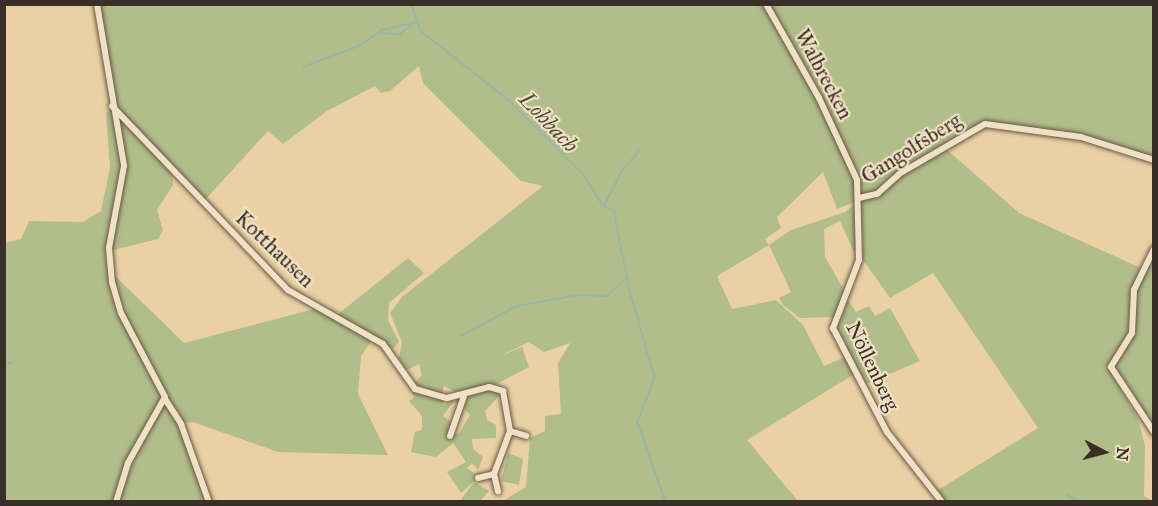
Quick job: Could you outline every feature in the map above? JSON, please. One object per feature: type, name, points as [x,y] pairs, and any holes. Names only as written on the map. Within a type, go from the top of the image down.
[{"type":"street","points":[[97,4],[124,177],[109,250],[111,282],[165,399],[181,424],[209,501]]},
{"type":"street","name":"Walbrecken","points":[[766,4],[850,160]]},
{"type":"street","name":"Kotthausen","points":[[112,106],[288,290],[383,344],[419,392],[438,398],[501,389],[509,402],[510,431],[494,474]]},
{"type":"street","name":"Gangolfsberg","points":[[859,198],[877,194],[899,174],[984,124],[1081,137],[1154,160]]},
{"type":"street","name":"Nöllenberg","points":[[850,160],[859,198],[859,260],[833,328],[887,432],[942,501]]},
{"type":"street","points":[[1154,249],[1134,290],[1133,331],[1111,367],[1154,432]]},
{"type":"street","points":[[450,436],[464,396]]},
{"type":"street","points":[[116,501],[128,463],[165,399]]},
{"type":"street","points":[[510,431],[526,435]]},
{"type":"street","points":[[478,478],[494,474],[498,492]]},
{"type":"green space","points":[[99,5],[1153,5],[1153,162],[1080,139],[996,126],[977,128],[946,149],[1019,213],[1141,268],[1131,299],[1130,328],[1108,367],[1138,419],[1145,446],[1144,496],[1153,501],[944,501],[938,490],[1038,428],[933,273],[890,298],[863,260],[861,202],[865,198],[837,209],[823,172],[777,217],[781,228],[765,239],[769,245],[717,276],[732,309],[776,300],[803,325],[824,366],[847,356],[856,373],[747,440],[798,501],[503,501],[526,487],[530,438],[545,431],[545,416],[561,414],[558,363],[570,343],[544,352],[529,342],[498,357],[522,347],[529,367],[495,385],[460,394],[444,386],[442,395],[414,384],[422,375],[419,364],[405,371],[399,358],[402,342],[390,313],[402,297],[543,186],[521,181],[423,83],[419,66],[390,91],[381,93],[375,86],[327,111],[283,144],[268,131],[203,202],[114,103]]},
{"type":"green space","points":[[111,109],[172,174],[173,185],[157,210],[163,230],[158,239],[105,252],[111,296],[179,424],[208,501],[118,501],[147,426],[122,471],[114,501],[5,501],[4,243],[21,239],[29,221],[83,222],[101,211],[110,168],[106,113]]},
{"type":"green space","points":[[856,203],[861,248],[854,252],[840,221],[824,229],[825,257],[845,292],[834,317],[800,318],[783,305],[779,298],[791,292],[769,245],[791,230],[845,212]]},
{"type":"green space","points":[[1153,253],[1153,431],[1129,399],[1113,364],[1129,341],[1136,290]]},
{"type":"green space","points":[[408,258],[424,273],[389,303],[388,320],[399,342],[393,349],[337,315]]},
{"type":"green space","points":[[110,271],[184,343],[314,309],[372,340],[361,356],[358,394],[388,455],[278,452],[193,422],[181,423],[121,313]]},
{"type":"green space","points":[[848,300],[856,312],[869,306],[875,316],[890,308],[920,361],[866,384],[837,328]]},
{"type":"green space","points":[[408,384],[442,399],[443,405],[454,401],[443,416],[453,424],[448,438],[459,433],[470,415],[464,408],[468,395],[491,388],[500,395],[485,411],[487,420],[496,425],[496,438],[472,439],[473,449],[483,457],[478,470],[472,463],[467,468],[479,477],[461,493],[447,472],[466,462],[453,443],[436,457],[411,452],[415,432],[422,430],[422,416],[409,401],[414,397]]},
{"type":"green space","points":[[508,453],[523,459],[519,485],[501,481]]},
{"type":"green space","points":[[474,482],[489,491],[480,501],[460,501]]},
{"type":"waterway","name":"Lohbach","points":[[412,4],[421,31],[510,101],[584,175],[603,205],[614,211],[628,281]]},
{"type":"waterway","points":[[303,67],[359,46],[382,30],[417,22]]},
{"type":"waterway","points":[[378,33],[400,34],[411,25]]},
{"type":"waterway","points":[[605,204],[623,169],[640,151]]},
{"type":"waterway","points":[[461,336],[517,306],[578,295],[607,296],[626,278]]},
{"type":"waterway","name":"Lohbach","points":[[628,284],[655,378],[638,422],[666,502]]},
{"type":"waterway","points":[[4,362],[11,363]]},
{"type":"waterway","points":[[1067,495],[1080,502]]}]
